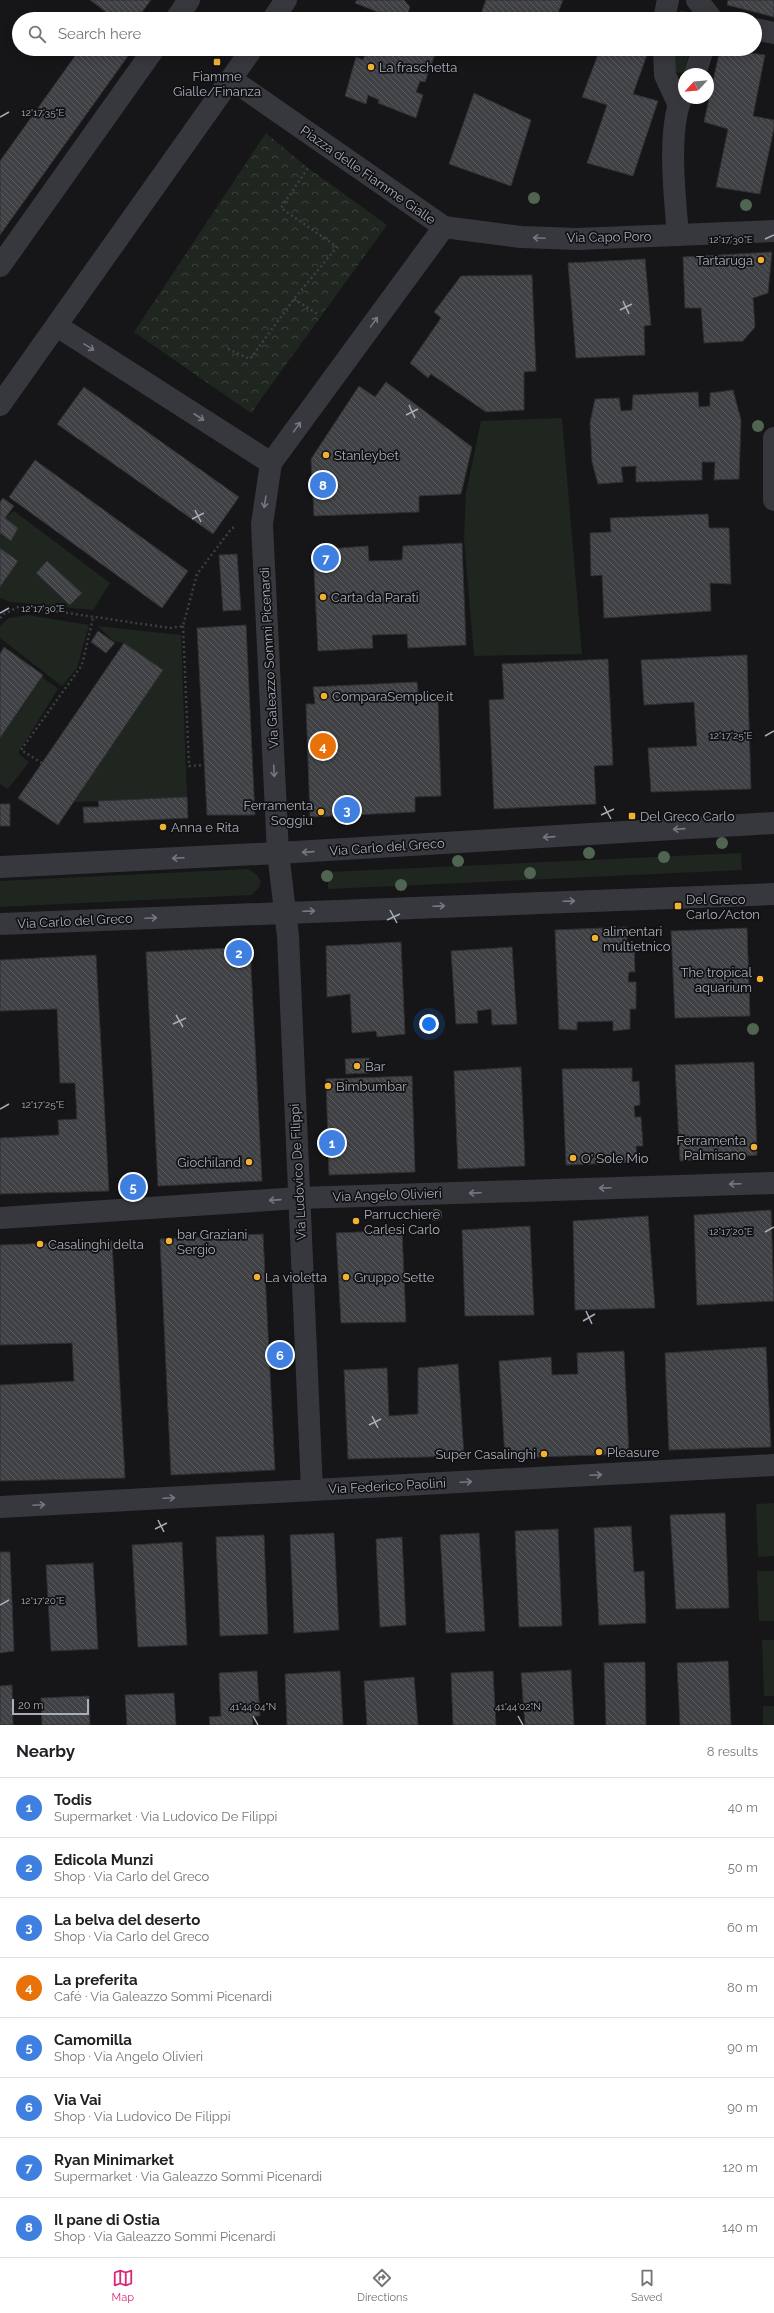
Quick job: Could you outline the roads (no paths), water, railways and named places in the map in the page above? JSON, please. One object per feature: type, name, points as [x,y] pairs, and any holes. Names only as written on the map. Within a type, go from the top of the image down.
[{"type":"street","points":[[181,12],[189,0]]},
{"type":"street","points":[[277,12],[286,0]]},
{"type":"street","points":[[665,12],[668,0]]},
{"type":"street","points":[[697,0],[707,12]]},
{"type":"street","points":[[714,12],[716,0]]},
{"type":"street","points":[[762,30],[774,33]]},
{"type":"street","points":[[0,266],[149,56]]},
{"type":"street","points":[[0,405],[247,56]]},
{"type":"street","points":[[664,56],[665,75],[678,94]]},
{"type":"street","points":[[697,68],[701,56]]},
{"type":"street","name":"Piazza delle Fiamme Gialle","points":[[231,79],[444,228],[271,463]]},
{"type":"street","points":[[678,235],[674,190],[675,134],[680,104]]},
{"type":"street","name":"Via Capo Poro","points":[[444,228],[521,236],[577,239],[774,231]]},
{"type":"street","points":[[56,326],[271,463]]},
{"type":"street","points":[[774,438],[774,500]]},
{"type":"street","name":"Via Galeazzo Sommi Picenardi","points":[[271,463],[262,524],[278,854]]},
{"type":"street","name":"Via Carlo del Greco","points":[[0,867],[278,854],[774,823]]},
{"type":"street","name":"Via Ludovico De Filippi","points":[[278,854],[288,936],[312,1490]]},
{"type":"street","name":"Via Carlo del Greco","points":[[0,924],[774,894]]},
{"type":"street","name":"Via Angelo Olivieri","points":[[0,1218],[299,1198],[774,1183]]},
{"type":"street","name":"Via Federico Paolini","points":[[0,1507],[774,1465]]},
{"type":"place","name":"Fiamme Gialle/Finanza","points":[[217,62]]},
{"type":"place","name":"La fraschetta","points":[[371,67]]},
{"type":"place","name":"Tartaruga","points":[[761,260]]},
{"type":"place","name":"Stanleybet","points":[[326,455]]},
{"type":"place","name":"Il pane di Ostia","points":[[323,485]]},
{"type":"place","name":"Ryan Minimarket","points":[[326,558]]},
{"type":"place","name":"Carta da Parati","points":[[323,597]]},
{"type":"place","name":"ComparaSemplice.it","points":[[324,696]]},
{"type":"place","name":"La preferita","points":[[323,746]]},
{"type":"place","name":"La belva del deserto","points":[[347,810]]},
{"type":"place","name":"Ferramenta Soggiu","points":[[321,812]]},
{"type":"place","name":"Del Greco Carlo","points":[[632,816]]},
{"type":"place","name":"Anna e Rita","points":[[163,827]]},
{"type":"place","name":"Del Greco Carlo/Acton","points":[[678,906]]},
{"type":"place","name":"alimentari multietnico","points":[[595,938]]},
{"type":"place","name":"Edicola Munzi","points":[[239,953]]},
{"type":"place","name":"The tropical aquarium","points":[[760,979]]},
{"type":"place","name":"Bar","points":[[357,1066]]},
{"type":"place","name":"Bimbumbar","points":[[328,1086]]},
{"type":"place","name":"Todis","points":[[332,1143]]},
{"type":"place","name":"Ferramenta Palmisano","points":[[754,1147]]},
{"type":"place","name":"O' Sole Mio","points":[[573,1158]]},
{"type":"place","name":"Giochiland","points":[[249,1162]]},
{"type":"place","name":"Camomilla","points":[[133,1187]]},
{"type":"place","name":"Parrucchiere Carlesi Carlo","points":[[356,1221]]},
{"type":"place","name":"bar Graziani Sergio","points":[[169,1241]]},
{"type":"place","name":"Casalinghi delta","points":[[40,1244]]},
{"type":"place","name":"La violetta","points":[[257,1277]]},
{"type":"place","name":"Gruppo Sette","points":[[346,1277]]},
{"type":"place","name":"Via Vai","points":[[280,1355]]},
{"type":"place","name":"Pleasure","points":[[599,1452]]},
{"type":"place","name":"Super Casalinghi","points":[[544,1454]]}]
